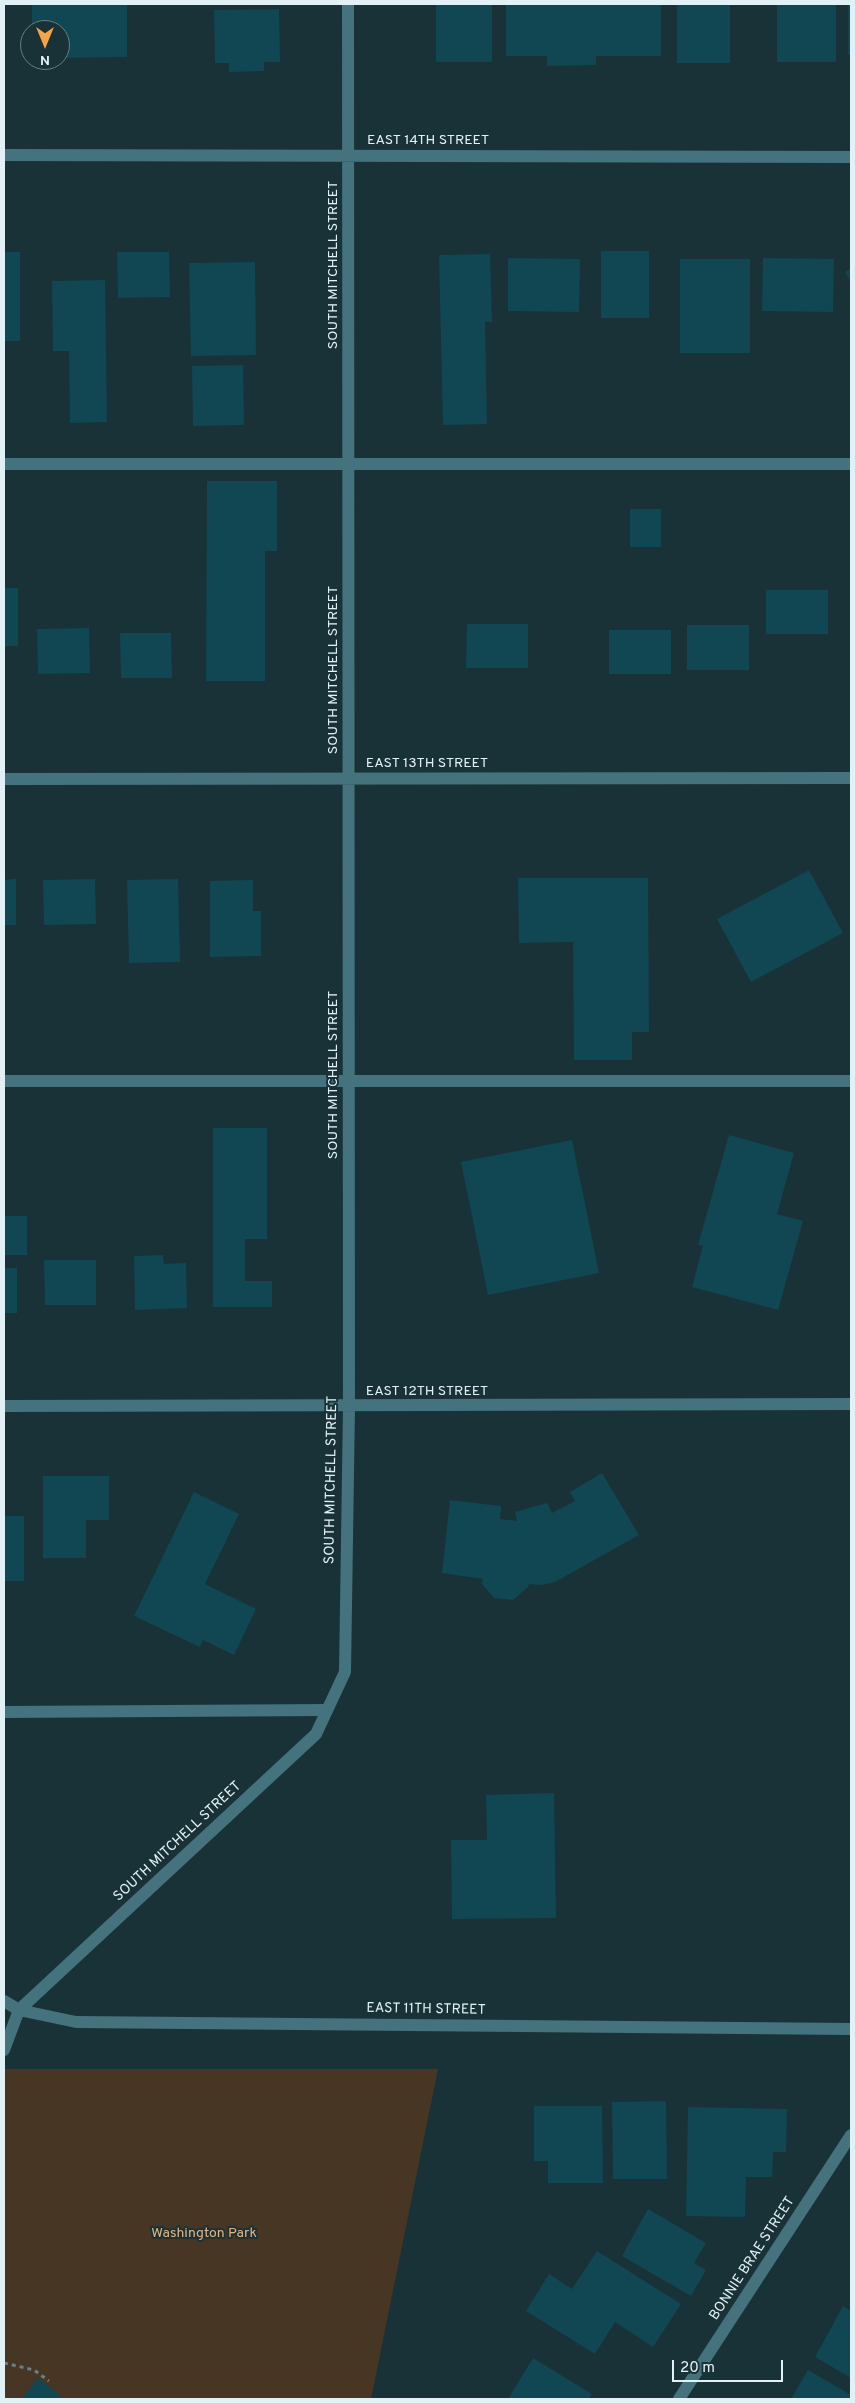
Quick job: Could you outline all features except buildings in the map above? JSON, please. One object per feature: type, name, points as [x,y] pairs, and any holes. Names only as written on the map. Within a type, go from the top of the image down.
[{"type":"street","name":"SOUTH MITCHELL STREET","points":[[19,2010],[316,1734],[345,1672],[348,1407],[348,4]]},
{"type":"street","name":"EAST 14TH STREET","points":[[4,155],[851,156]]},
{"type":"street","points":[[4,464],[851,464]]},
{"type":"street","name":"EAST 13TH STREET","points":[[4,779],[851,778]]},
{"type":"street","points":[[4,1081],[851,1082]]},
{"type":"street","name":"EAST 12TH STREET","points":[[4,1406],[348,1407],[851,1404]]},
{"type":"street","points":[[4,1712],[327,1710]]},
{"type":"street","name":"EAST 11TH STREET","points":[[4,2002],[19,2010],[76,2022],[851,2028]]},
{"type":"street","points":[[4,2050],[19,2010]]},
{"type":"street","name":"BONNIE BRAE STREET","points":[[679,2399],[851,2135]]},
{"type":"path","points":[[4,2363],[34,2370],[49,2381]]},
{"type":"green space","name":"Washington Park","points":[[4,2069],[438,2069],[371,2399],[4,2399]]}]
